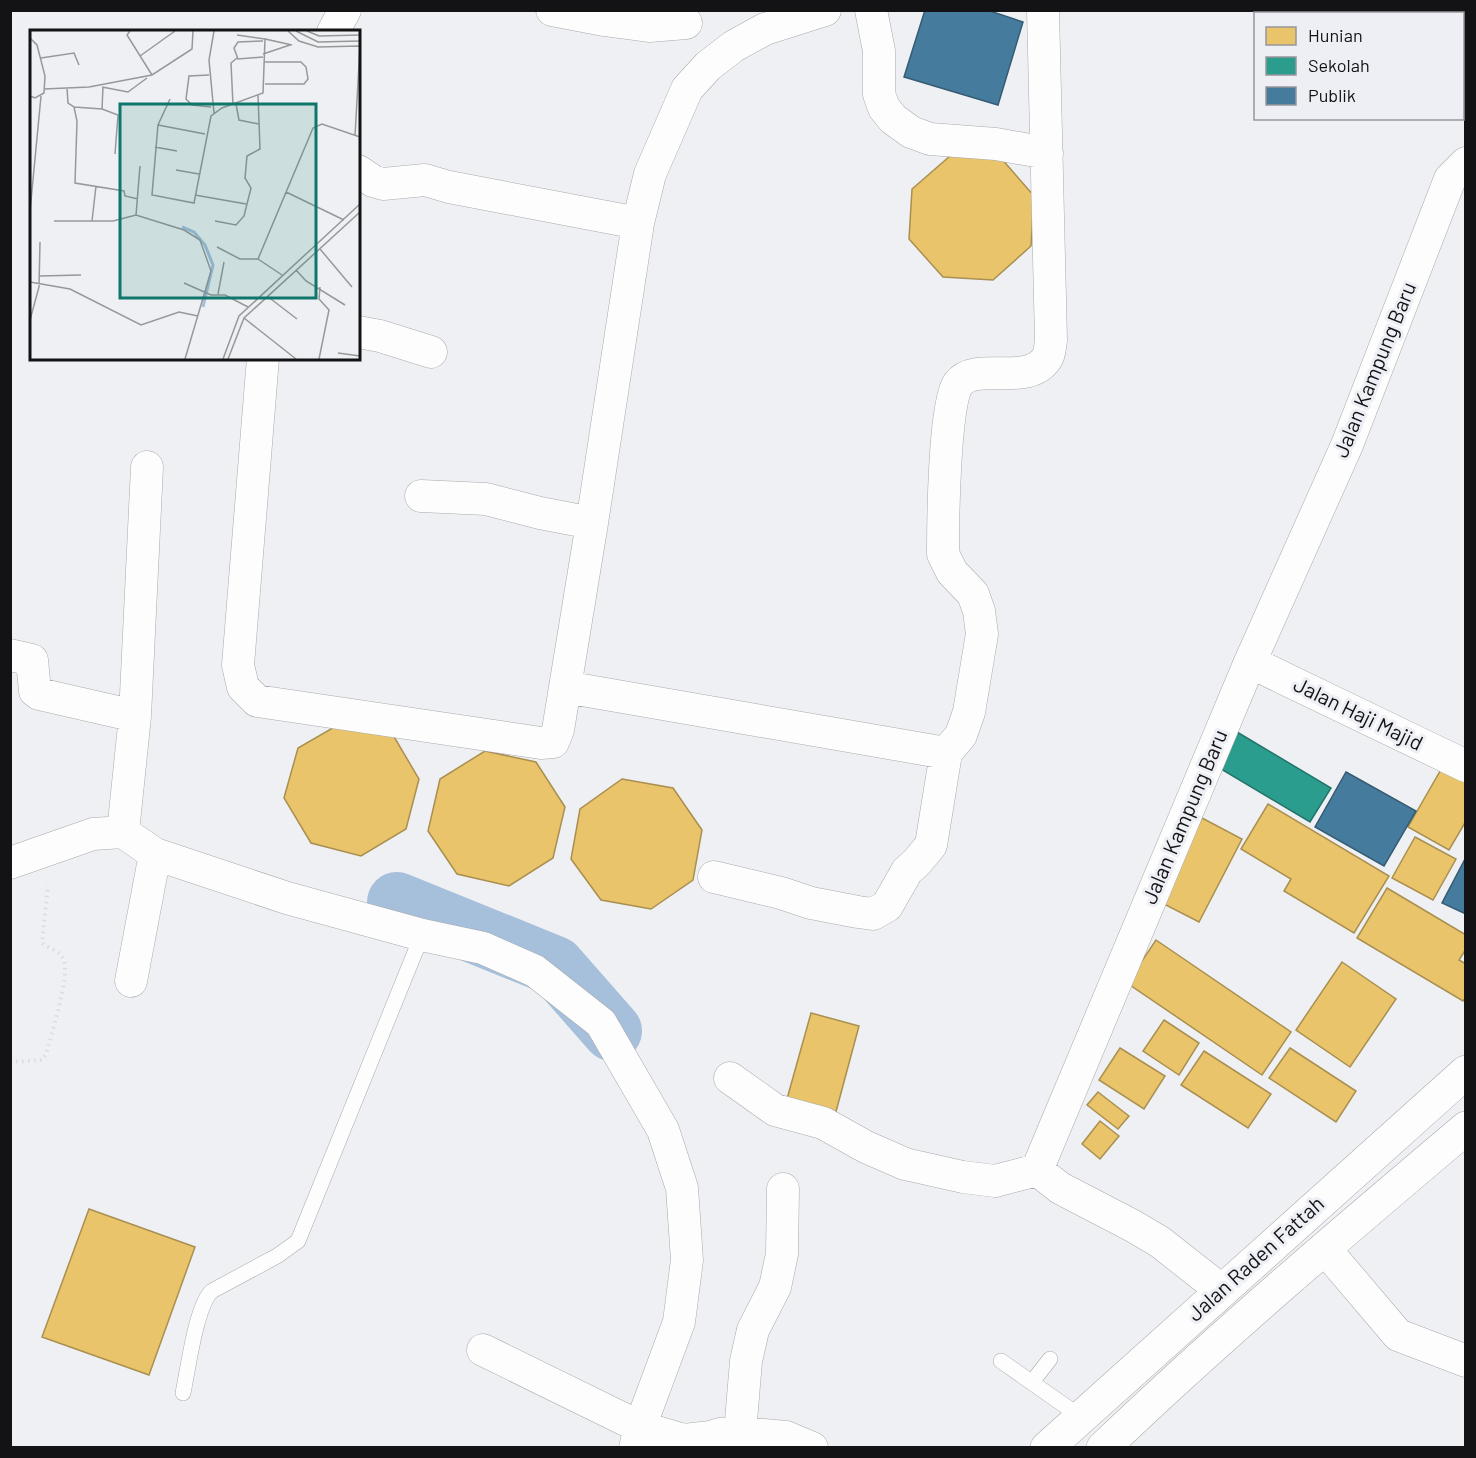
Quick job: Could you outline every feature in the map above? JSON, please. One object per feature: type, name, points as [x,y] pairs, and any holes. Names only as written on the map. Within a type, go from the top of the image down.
[{"type":"main road","name":"Jalan Raden Fattah","points":[[1047,1448],[1466,1072]]},
{"type":"main road","name":"Jalan Raden Fattah","points":[[1104,1447],[1147,1406],[1325,1249],[1466,1128]]},
{"type":"street","points":[[334,30],[345,10]]},
{"type":"street","points":[[552,10],[650,26],[685,17],[708,66]]},
{"type":"street","points":[[263,360],[238,665],[243,687],[257,701],[541,743],[553,741],[556,736],[565,687],[592,523],[638,223],[650,174],[687,89],[708,66],[734,46],[765,29],[825,10]]},
{"type":"street","points":[[871,10],[879,51],[879,94],[884,108],[892,119],[911,132],[930,139],[996,144],[1047,153]]},
{"type":"street","points":[[714,877],[782,893],[811,903],[873,914],[886,906],[907,871],[931,845],[946,753],[961,735],[969,712],[982,634],[980,611],[973,594],[952,572],[943,554],[952,394],[960,382],[971,375],[1023,373],[1038,368],[1049,357],[1051,340],[1043,10]]},
{"type":"street","name":"Jalan Kampung Baru","points":[[1037,1170],[1250,662],[1347,445],[1450,179],[1466,163]]},
{"type":"street","points":[[360,172],[373,181],[383,184],[425,180],[449,187],[638,223]]},
{"type":"street","points":[[360,332],[380,336],[431,352]]},
{"type":"street","points":[[123,832],[135,716],[147,467]]},
{"type":"street","points":[[421,496],[486,499],[592,523]]},
{"type":"street","points":[[10,655],[32,660],[35,691],[39,694],[135,716]]},
{"type":"street","name":"Jalan Haji Majid","points":[[1250,662],[1466,766]]},
{"type":"street","points":[[565,687],[946,753]]},
{"type":"street","points":[[10,863],[93,834],[123,832],[155,854],[286,898],[422,936],[483,948],[535,971],[601,1023],[663,1130],[682,1188],[687,1260],[679,1322],[643,1435]]},
{"type":"street","points":[[132,981],[155,854]]},
{"type":"street","points":[[730,1078],[775,1110],[823,1123],[866,1147],[905,1164],[963,1177],[995,1181],[1037,1170],[1060,1188],[1160,1242],[1221,1290]]},
{"type":"street","points":[[740,1433],[746,1361],[753,1330],[775,1287],[782,1254],[783,1189]]},
{"type":"street","points":[[1325,1249],[1398,1335],[1466,1361]]},
{"type":"street","points":[[483,1350],[643,1435],[684,1440],[740,1433],[786,1437],[812,1448]]},
{"type":"lane","points":[[183,1393],[206,1296],[277,1256],[298,1241],[422,936]]},
{"type":"lane","points":[[1032,1382],[1050,1359]]},
{"type":"lane","points":[[1001,1361],[1081,1417]]},
{"type":"path","points":[[10,1062],[42,1060],[46,1054],[59,1005],[66,967],[62,955],[42,943],[41,935],[51,848]]},
{"type":"building: Hunian","points":[[950,156],[1001,158],[1034,196],[1031,246],[993,280],[943,277],[909,239],[912,189]]},
{"type":"building: Hunian","points":[[343,722],[393,735],[419,779],[406,829],[361,856],[311,843],[284,798],[298,748]]},
{"type":"building: Hunian","points":[[485,751],[536,762],[565,807],[553,858],[509,886],[457,874],[428,831],[440,779]]},
{"type":"building: Hunian","points":[[1443,766],[1466,779],[1466,821],[1449,850],[1408,827]]},
{"type":"building: Hunian","points":[[622,779],[673,788],[702,830],[693,880],[651,909],[601,900],[571,859],[580,809]]},
{"type":"building: Hunian","points":[[1268,804],[1389,876],[1354,933],[1284,891],[1291,879],[1241,849]]},
{"type":"building: Hunian","points":[[1202,818],[1242,839],[1199,922],[1158,901]]},
{"type":"building: Hunian","points":[[1415,837],[1456,859],[1433,900],[1392,878]]},
{"type":"building: Hunian","points":[[1387,888],[1466,935],[1466,949],[1459,960],[1466,964],[1466,997],[1463,1001],[1357,938]]},
{"type":"building: Hunian","points":[[1156,940],[1291,1032],[1262,1075],[1127,983]]},
{"type":"building: Hunian","points":[[1342,962],[1396,999],[1350,1067],[1296,1030]]},
{"type":"building: Hunian","points":[[811,1013],[859,1026],[834,1119],[785,1106]]},
{"type":"building: Hunian","points":[[1164,1020],[1199,1043],[1179,1075],[1143,1051]]},
{"type":"building: Hunian","points":[[1120,1048],[1165,1076],[1144,1109],[1099,1080]]},
{"type":"building: Hunian","points":[[1290,1048],[1356,1091],[1336,1122],[1269,1078]]},
{"type":"building: Hunian","points":[[1204,1051],[1271,1094],[1248,1128],[1181,1085]]},
{"type":"building: Hunian","points":[[1098,1092],[1129,1116],[1118,1129],[1087,1105]]},
{"type":"building: Hunian","points":[[1100,1121],[1119,1136],[1100,1159],[1082,1144]]},
{"type":"building: Hunian","points":[[89,1209],[195,1247],[149,1375],[42,1337]]},
{"type":"building: Sekolah","points":[[1237,732],[1331,788],[1310,822],[1216,766]]},
{"type":"building: Publik","points":[[925,10],[987,10],[1023,22],[998,105],[904,77]]},
{"type":"building: Publik","points":[[1346,772],[1416,811],[1384,866],[1315,827]]},
{"type":"building: Publik","points":[[1466,857],[1466,914],[1442,903]]},
{"type":"waterway","points":[[397,902],[555,966],[612,1031]]}]
